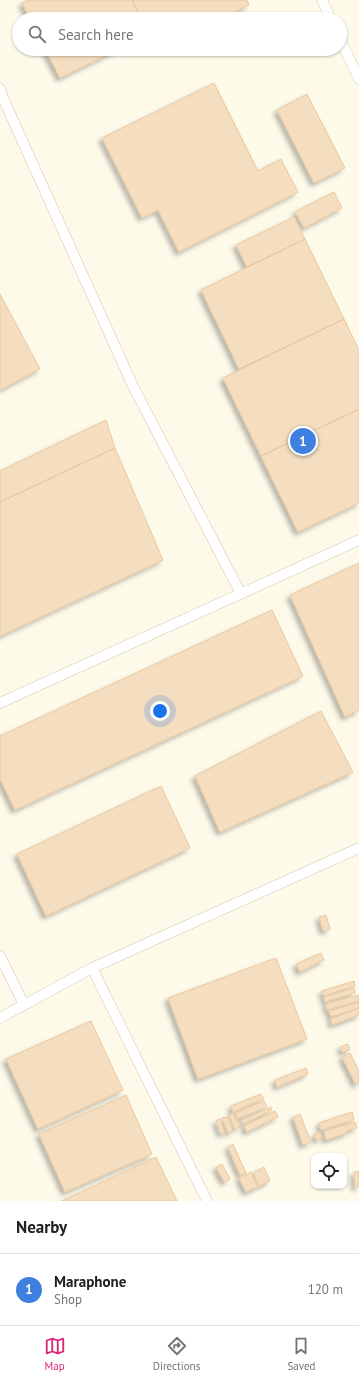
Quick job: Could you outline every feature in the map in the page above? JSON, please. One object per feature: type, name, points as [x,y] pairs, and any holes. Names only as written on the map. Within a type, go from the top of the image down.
[{"type":"lane","points":[[322,0],[328,12]]},
{"type":"lane","points":[[347,54],[359,79]]},
{"type":"lane","points":[[1,94],[132,384],[241,594]]},
{"type":"lane","points":[[0,704],[359,540]]},
{"type":"lane","points":[[0,1018],[92,968],[359,848]]},
{"type":"lane","points":[[0,956],[24,1005]]},
{"type":"lane","points":[[92,968],[208,1201]]},
{"type":"building","points":[[28,0],[132,0],[138,12],[26,12],[22,3]]},
{"type":"building","points":[[132,0],[247,0],[249,5],[234,12],[138,12]]},
{"type":"building","points":[[49,56],[105,56],[60,78]]},
{"type":"building","points":[[214,83],[258,171],[281,159],[298,192],[179,252],[158,210],[142,218],[102,138]]},
{"type":"building","points":[[307,94],[345,168],[314,183],[277,110]]},
{"type":"building","points":[[334,192],[342,208],[304,228],[295,212]]},
{"type":"building","points":[[294,217],[305,239],[247,267],[236,245]]},
{"type":"building","points":[[305,239],[344,319],[239,369],[201,290]]},
{"type":"building","points":[[0,294],[40,369],[0,390]]},
{"type":"building","points":[[344,319],[359,350],[359,409],[261,456],[223,378]]},
{"type":"building","points":[[359,409],[359,503],[298,532],[261,456]]},
{"type":"building","points":[[106,420],[115,448],[0,502],[0,471]]},
{"type":"building","points":[[115,448],[163,560],[0,636],[0,502]]},
{"type":"building","points":[[359,563],[359,710],[345,717],[290,595]]},
{"type":"building","points":[[272,610],[303,676],[15,810],[0,779],[0,736]]},
{"type":"building","points":[[321,711],[353,772],[220,832],[195,776]]},
{"type":"building","points":[[161,786],[190,848],[46,916],[17,854]]},
{"type":"building","points":[[326,915],[330,929],[323,931],[319,917]]},
{"type":"building","points":[[321,953],[324,960],[300,972],[296,964]]},
{"type":"building","points":[[276,958],[307,1039],[198,1079],[168,998]]},
{"type":"building","points":[[354,981],[355,986],[324,996],[322,991]]},
{"type":"building","points":[[354,988],[355,993],[325,1002],[324,997]]},
{"type":"building","points":[[358,995],[359,1001],[327,1010],[326,1004]]},
{"type":"building","points":[[359,1002],[359,1008],[331,1017],[329,1011]]},
{"type":"building","points":[[359,1008],[359,1015],[332,1025],[331,1019]]},
{"type":"building","points":[[91,1021],[123,1090],[38,1129],[6,1059]]},
{"type":"building","points":[[348,1044],[350,1050],[342,1052],[340,1047]]},
{"type":"building","points":[[350,1053],[359,1071],[359,1083],[356,1085],[342,1057]]},
{"type":"building","points":[[306,1068],[308,1074],[277,1087],[275,1080]]},
{"type":"building","points":[[261,1094],[264,1099],[233,1112],[231,1106]]},
{"type":"building","points":[[126,1095],[152,1154],[65,1192],[39,1134]]},
{"type":"building","points":[[264,1101],[267,1107],[237,1119],[235,1113]]},
{"type":"building","points":[[271,1107],[272,1110],[243,1124],[242,1120]]},
{"type":"building","points":[[275,1111],[278,1117],[247,1132],[244,1126]]},
{"type":"building","points":[[352,1112],[354,1120],[321,1130],[319,1123]]},
{"type":"building","points":[[233,1113],[240,1127],[235,1129],[229,1116]]},
{"type":"building","points":[[300,1114],[311,1142],[303,1145],[293,1117]]},
{"type":"building","points":[[228,1117],[233,1131],[228,1133],[222,1118]]},
{"type":"building","points":[[220,1119],[225,1133],[221,1134],[216,1121]]},
{"type":"building","points":[[355,1122],[357,1128],[326,1140],[324,1131]]},
{"type":"building","points":[[320,1132],[322,1138],[316,1140],[314,1134]]},
{"type":"building","points":[[233,1144],[246,1173],[240,1175],[228,1147]]},
{"type":"building","points":[[156,1157],[177,1201],[62,1201]]},
{"type":"building","points":[[222,1164],[230,1179],[224,1182],[216,1167]]},
{"type":"building","points":[[264,1167],[270,1181],[259,1186],[253,1173]]},
{"type":"building","points":[[359,1171],[359,1187],[355,1187],[354,1172]]},
{"type":"building","points":[[251,1172],[258,1187],[246,1192],[239,1178]]},
{"type":"place","name":"Maraphone","points":[[303,441]]}]
